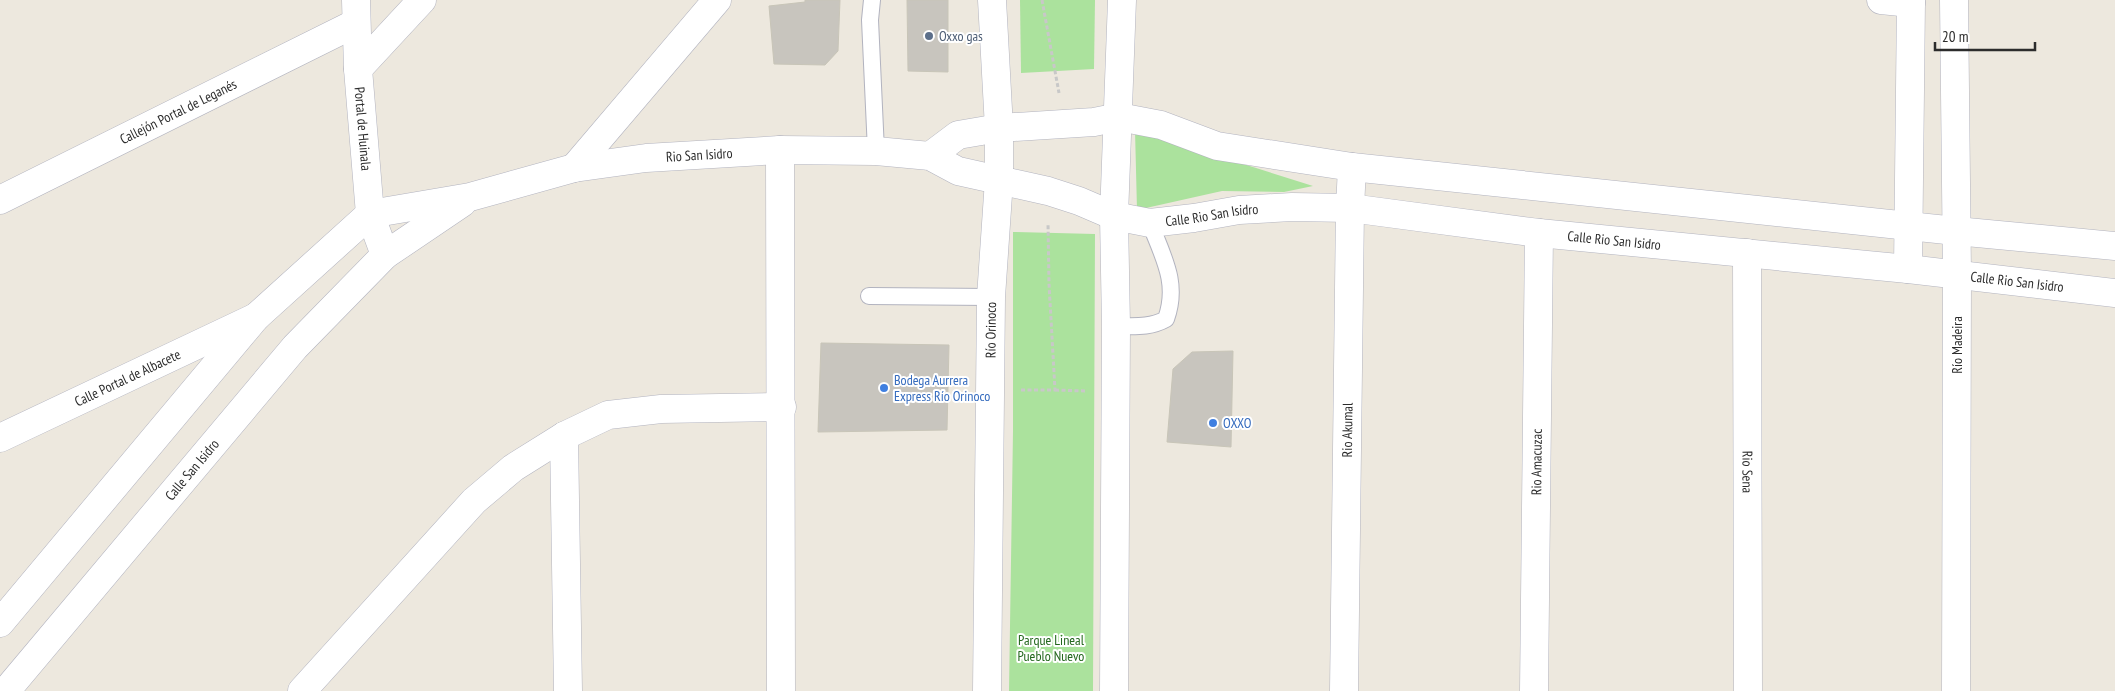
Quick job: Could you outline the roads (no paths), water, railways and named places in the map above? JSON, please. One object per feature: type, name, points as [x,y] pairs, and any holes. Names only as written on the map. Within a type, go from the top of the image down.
[{"type":"street","points":[[358,69],[422,0]]},
{"type":"street","points":[[574,168],[717,0]]},
{"type":"street","name":"Río Orinoco","points":[[986,691],[991,297],[999,128],[992,0]]},
{"type":"street","points":[[1114,691],[1116,326],[1114,216],[1122,0]]},
{"type":"street","points":[[1881,0],[1912,2],[1908,269]]},
{"type":"street","name":"Río Madeira","points":[[1954,0],[1957,274],[1956,691]]},
{"type":"street","name":"Portal de Huinala","points":[[356,12],[358,69],[370,214],[385,255]]},
{"type":"street","name":"Callejón Portal de Leganés","points":[[0,200],[356,12]]},
{"type":"street","points":[[930,156],[958,135],[999,128],[1094,122],[1119,117],[1161,125],[1217,146],[1352,168],[2115,246]]},
{"type":"street","points":[[780,150],[782,406],[781,691]]},
{"type":"street","name":"Rio San Isidro","points":[[370,214],[470,197],[574,168],[646,158],[780,150],[876,151],[930,156],[958,171],[1048,191],[1079,201],[1114,216]]},
{"type":"street","name":"Rio Akumal","points":[[1344,691],[1352,168]]},
{"type":"street","name":"Rio San Isidro","points":[[385,255],[470,197]]},
{"type":"street","name":"Calle Rio San Isidro","points":[[1114,216],[1150,223],[1239,210],[1292,207],[1350,208],[1539,232],[1957,274],[2115,293]]},
{"type":"street","points":[[0,623],[256,317],[370,214]]},
{"type":"street","name":"Rio Amacuzac","points":[[1534,691],[1539,232]]},
{"type":"street","name":"Rio Sena","points":[[1747,253],[1748,691]]},
{"type":"street","name":"Calle San Isidro","points":[[6,691],[295,347],[385,255]]},
{"type":"street","name":"Calle Portal de Albacete","points":[[0,438],[256,317]]},
{"type":"street","points":[[302,691],[474,501],[513,468],[564,436],[608,416],[661,409],[782,406]]},
{"type":"street","points":[[564,436],[568,691]]},
{"type":"lane","points":[[872,0],[870,20],[876,151]]},
{"type":"lane","points":[[1116,326],[1156,324],[1166,319],[1171,304],[1172,282],[1150,223]]},
{"type":"lane","points":[[869,296],[991,297]]},
{"type":"place","name":"Oxxo gas","points":[[929,36]]},
{"type":"place","name":"Bodega Aurrera Express Río Orinoco","points":[[884,388]]},
{"type":"place","name":"OXXO","points":[[1213,423]]},
{"type":"park label","name":"Parque Lineal Pueblo Nuevo","points":[[1051,648]]}]
